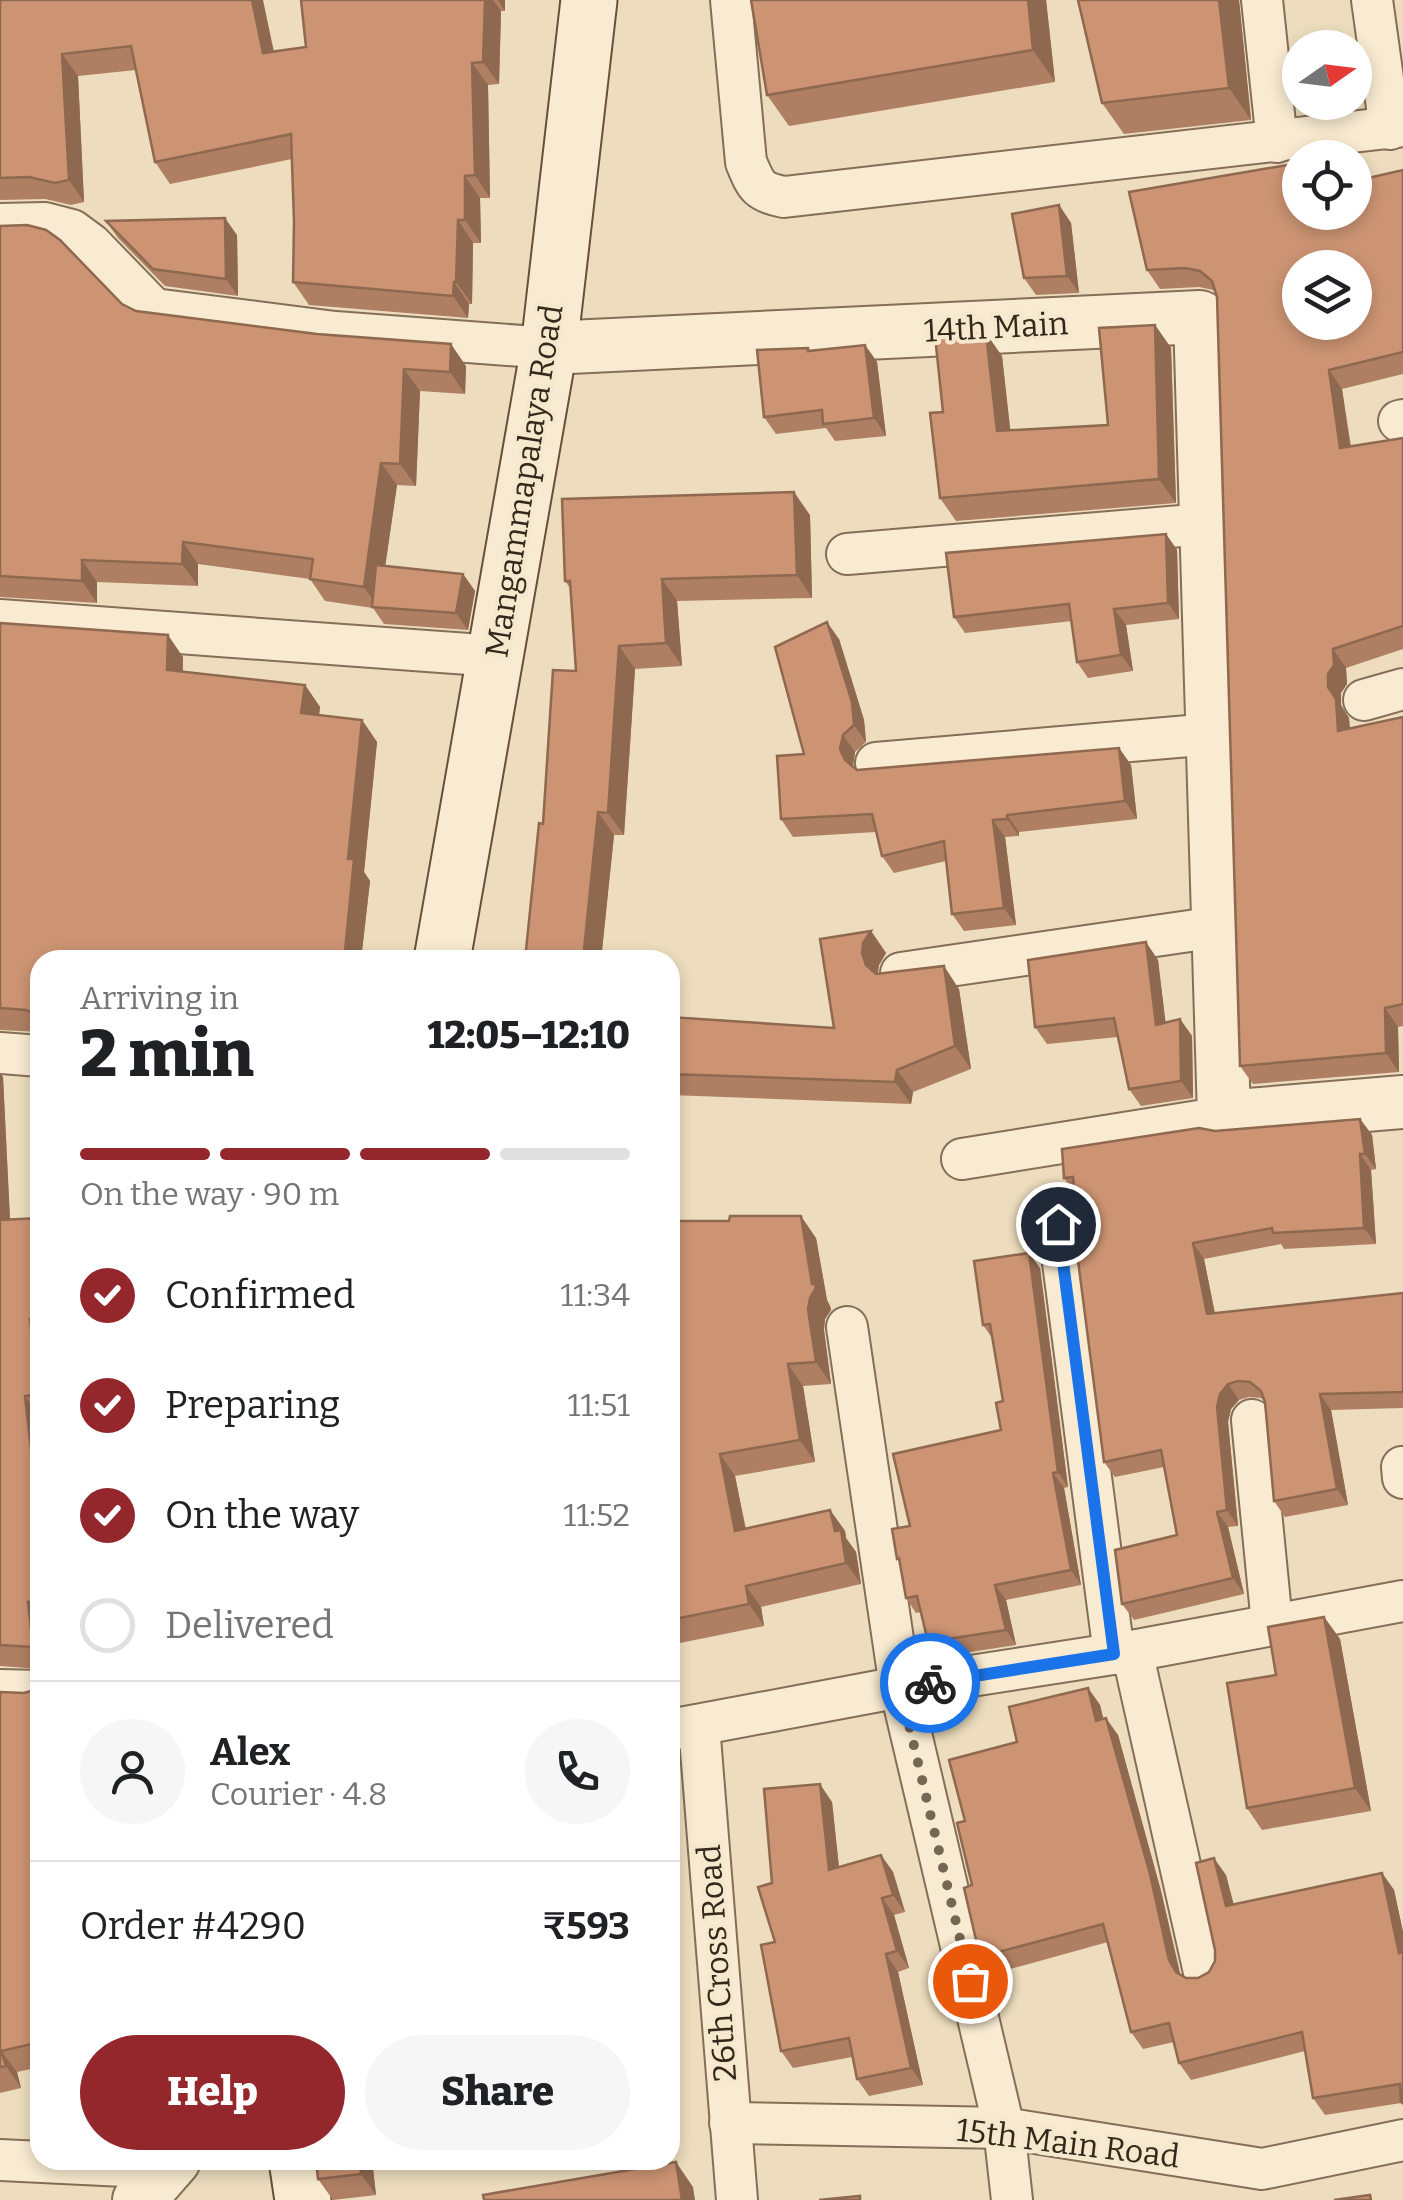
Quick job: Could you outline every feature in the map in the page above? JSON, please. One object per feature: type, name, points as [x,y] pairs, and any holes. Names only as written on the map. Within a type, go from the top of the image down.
[{"type":"main road","name":"Mangammapalaya Road","points":[[444,950],[549,348],[589,0]]},
{"type":"main road","points":[[298,2170],[303,2200]]},
{"type":"street","points":[[731,0],[746,162],[755,184],[767,194],[784,197],[1397,128],[1372,0]]},
{"type":"street","points":[[1262,0],[1277,142]]},
{"type":"street","name":"14th Main","points":[[13,224],[45,223],[72,230],[154,309],[335,332],[549,348],[1200,317],[1224,1117]]},
{"type":"street","points":[[847,554],[1204,524]]},
{"type":"street","points":[[0,620],[496,656]]},
{"type":"street","points":[[1364,700],[1403,689]]},
{"type":"street","points":[[876,763],[1212,734]]},
{"type":"street","points":[[901,972],[1217,926]]},
{"type":"street","points":[[0,1053],[30,1055]]},
{"type":"street","points":[[962,1159],[1224,1117],[1403,1102]]},
{"type":"street","points":[[1058,1224],[1123,1652],[1204,1972]]},
{"type":"street","points":[[847,1327],[900,1687],[1004,2128],[1012,2200]]},
{"type":"street","points":[[1252,1420],[1272,1624]]},
{"type":"street","points":[[1402,1467],[1403,1478]]},
{"type":"street","points":[[684,1728],[1403,1601]]},
{"type":"street","points":[[0,1690],[30,1691]]},
{"type":"street","name":"26th Cross Road","points":[[684,1728],[737,2200]]},
{"type":"street","name":"15th Main Road","points":[[730,2124],[1004,2128],[1262,2184],[1403,2140]]},
{"type":"street","points":[[0,2160],[30,2162]]},
{"type":"building","points":[[0,0],[252,0],[263,53],[306,47],[301,0],[485,0],[483,62],[472,63],[475,175],[465,176],[465,220],[458,220],[453,296],[293,282],[291,134],[155,162],[131,46],[62,54],[69,180],[55,183],[29,177],[0,178]]},
{"type":"building","points":[[751,0],[1028,0],[1033,50],[767,95]]},
{"type":"building","points":[[1078,0],[1219,0],[1229,88],[1102,103]]},
{"type":"building","points":[[1282,166],[1282,230],[1372,230],[1372,177],[1403,170],[1403,352],[1329,370],[1340,448],[1403,438],[1403,626],[1333,649],[1334,665],[1328,674],[1328,687],[1336,699],[1338,731],[1403,717],[1403,1004],[1385,1008],[1386,1053],[1240,1066],[1217,297],[1212,281],[1200,271],[1147,270],[1129,192]]},
{"type":"building","points":[[1059,205],[1067,276],[1024,278],[1012,214]]},
{"type":"building","points":[[225,218],[226,279],[153,269],[106,221]]},
{"type":"building","points":[[27,225],[46,230],[60,240],[122,304],[136,311],[317,334],[451,344],[450,372],[404,369],[400,464],[381,463],[364,587],[310,579],[313,559],[183,542],[182,564],[82,560],[82,581],[0,576],[0,226]]},
{"type":"building","points":[[1155,325],[1159,479],[940,498],[930,413],[943,412],[935,336],[986,333],[997,431],[1108,425],[1099,328]]},
{"type":"building","points":[[865,345],[874,418],[823,424],[822,410],[764,417],[757,350],[808,351]]},
{"type":"building","points":[[794,492],[797,575],[662,579],[666,643],[619,646],[608,813],[598,812],[584,950],[526,950],[539,823],[543,824],[553,670],[576,671],[570,581],[565,581],[562,499]]},
{"type":"building","points":[[1166,534],[1168,603],[1114,609],[1121,655],[1077,662],[1069,604],[954,617],[946,553]]},
{"type":"building","points":[[376,565],[463,574],[456,613],[372,607]]},
{"type":"building","points":[[827,622],[852,702],[854,725],[843,735],[840,749],[845,760],[857,770],[1119,748],[1125,801],[993,820],[1004,908],[952,914],[944,841],[882,856],[872,814],[781,819],[777,756],[804,754],[775,647]]},
{"type":"building","points":[[0,623],[168,635],[167,670],[305,685],[301,713],[362,720],[348,859],[354,859],[345,950],[30,950],[30,1011],[0,1008]]},
{"type":"building","points":[[871,931],[862,953],[866,965],[876,974],[944,966],[955,1046],[897,1070],[895,1082],[680,1074],[680,1018],[834,1028],[820,939]]},
{"type":"building","points":[[1146,942],[1156,1025],[1180,1019],[1181,1081],[1129,1089],[1114,1018],[1035,1027],[1028,960]]},
{"type":"building","points":[[1360,1119],[1365,1154],[1360,1154],[1364,1228],[1273,1233],[1272,1228],[1193,1243],[1207,1314],[1403,1293],[1403,1392],[1320,1394],[1337,1489],[1274,1501],[1261,1391],[1250,1382],[1228,1384],[1217,1407],[1227,1510],[1217,1512],[1233,1578],[1122,1604],[1115,1550],[1177,1535],[1161,1450],[1104,1462],[1076,1245],[1073,1177],[1064,1178],[1062,1149],[1199,1128],[1215,1131]]},
{"type":"building","points":[[730,1216],[801,1216],[812,1284],[816,1288],[808,1309],[816,1362],[788,1364],[800,1440],[720,1454],[735,1531],[830,1510],[835,1531],[841,1530],[846,1563],[746,1586],[749,1604],[680,1618],[680,1221],[729,1221]]},
{"type":"building","points":[[30,1218],[30,1395],[25,1396],[30,1440],[30,1647],[0,1645],[0,1220]]},
{"type":"building","points":[[1029,1253],[1058,1472],[1053,1473],[1071,1570],[995,1585],[1006,1630],[928,1642],[917,1596],[906,1598],[897,1559],[892,1529],[910,1526],[893,1454],[1001,1430],[996,1403],[1003,1401],[990,1324],[983,1325],[974,1261]]},
{"type":"building","points":[[1324,1617],[1355,1788],[1247,1808],[1227,1683],[1276,1675],[1268,1627]]},
{"type":"building","points":[[1088,1688],[1096,1721],[1106,1718],[1150,1874],[1169,1960],[1176,1972],[1186,1978],[1198,1978],[1209,1972],[1215,1961],[1196,1863],[1214,1858],[1226,1906],[1382,1873],[1399,1953],[1403,1954],[1403,2103],[1400,2084],[1313,2098],[1302,2032],[1179,2063],[1169,2023],[1131,2032],[1103,1924],[980,1957],[964,1888],[972,1885],[957,1823],[965,1821],[949,1760],[1017,1742],[1009,1707]]},
{"type":"building","points":[[30,1691],[30,2044],[1,2051],[6,2066],[0,2067],[0,1692]]},
{"type":"building","points":[[820,1784],[829,1870],[881,1855],[893,1895],[882,1898],[897,1951],[886,1954],[911,2068],[857,2079],[849,2038],[781,2051],[761,1945],[775,1942],[758,1887],[772,1883],[764,1789]]},
{"type":"building","points":[[317,2170],[360,2170],[361,2174],[318,2179]]},
{"type":"building","points":[[629,2170],[677,2170],[682,2200],[484,2200],[483,2195]]},
{"type":"building","points":[[1370,2195],[1371,2200],[1334,2200]]},
{"type":"building","points":[[860,2196],[860,2200],[819,2200]]},
{"type":"way so far","points":[[930,1683],[900,1687],[970,1981]]},
{"type":"route","points":[[930,1683],[1114,1654],[1058,1224]]}]
